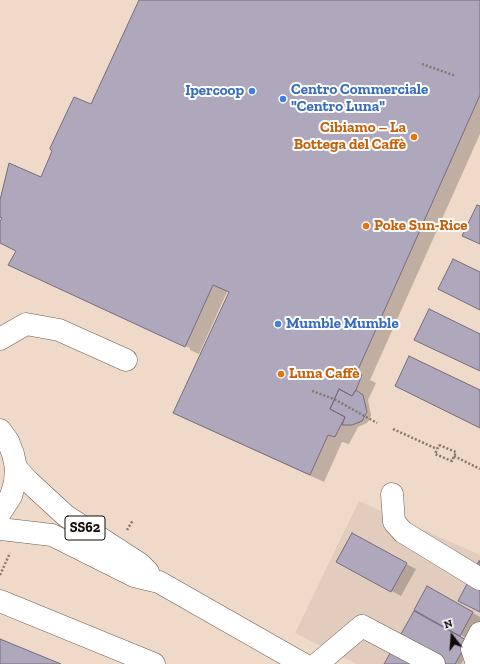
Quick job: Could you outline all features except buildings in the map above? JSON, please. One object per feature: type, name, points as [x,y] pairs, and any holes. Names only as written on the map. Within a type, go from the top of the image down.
[{"type":"main road","points":[[0,339],[26,324],[59,330],[126,360]]},
{"type":"main road","points":[[0,430],[8,441],[14,454],[16,468],[15,482],[11,496],[0,513]]},
{"type":"main road","name":"SS62","points":[[16,468],[66,516],[140,564],[159,582],[303,664]]},
{"type":"main road","points":[[392,494],[394,522],[402,532],[480,579]]},
{"type":"main road","name":"SS62","points":[[0,529],[52,536],[134,576],[159,582]]},
{"type":"main road","points":[[0,601],[154,664]]},
{"type":"main road","points":[[317,664],[362,626],[434,664]]},
{"type":"main road","points":[[477,664],[472,649],[480,633]]},
{"type":"path","points":[[422,64],[456,76]]},
{"type":"path","points":[[312,391],[334,399],[377,423]]},
{"type":"path","points":[[393,429],[437,449]]},
{"type":"path","points":[[439,445],[456,452],[454,456],[452,461],[435,454],[439,445]]},
{"type":"path","points":[[454,456],[480,469]]},
{"type":"shaded area","points":[[359,501],[480,555],[480,664],[357,664],[295,633]]},
{"type":"place","name":"Ipercoop","points":[[252,91]]},
{"type":"place","name":"Centro Commerciale \"Centro Luna\"","points":[[283,99]]},
{"type":"place","name":"Cibiamo – La Bottega del Caffè","points":[[414,137]]},
{"type":"place","name":"Poke Sun-Rice","points":[[366,226]]},
{"type":"place","name":"Mumble Mumble","points":[[278,324]]},
{"type":"place","name":"Luna Caffè","points":[[281,374]]}]
